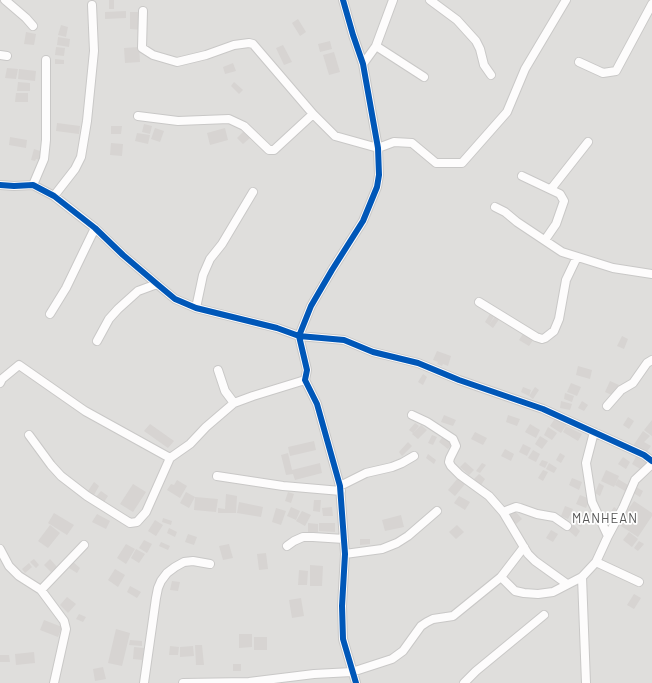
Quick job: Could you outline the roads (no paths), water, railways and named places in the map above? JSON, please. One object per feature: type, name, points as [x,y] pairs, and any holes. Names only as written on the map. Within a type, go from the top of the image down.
[{"type":"street","points":[[5,0],[33,26]]},
{"type":"street","points":[[343,0],[363,64],[378,148],[379,175],[371,205],[360,227],[311,306],[299,336],[307,370],[306,380],[317,404],[341,488],[345,554],[342,639],[356,683]]},
{"type":"street","points":[[363,64],[376,46],[393,0]]},
{"type":"street","points":[[430,0],[457,20],[476,41],[480,48],[484,65],[491,75]]},
{"type":"street","points":[[143,11],[142,48],[153,55],[177,62],[249,42],[253,44],[313,114],[335,136],[378,148],[394,142],[412,143],[436,163],[462,163],[507,112],[525,70],[566,0]]},
{"type":"street","points":[[579,62],[603,73],[616,71],[652,4]]},
{"type":"street","points":[[54,196],[75,170],[81,157],[87,121],[94,51],[92,5]]},
{"type":"street","points":[[376,46],[424,77]]},
{"type":"street","points":[[32,185],[44,159],[46,140],[46,60]]},
{"type":"street","points":[[138,116],[178,121],[229,119],[244,126],[270,150],[274,150],[313,114]]},
{"type":"street","points":[[551,189],[588,142]]},
{"type":"street","points":[[522,176],[560,194],[564,201],[556,224],[545,240]]},
{"type":"street","points":[[0,185],[32,185],[54,196],[95,228],[123,255],[175,299],[196,308],[277,328],[299,336],[344,340],[373,352],[418,363],[459,380],[543,409],[644,455],[652,461]]},
{"type":"street","points":[[196,308],[203,275],[210,259],[222,244],[253,192]]},
{"type":"street","points":[[496,207],[562,252],[613,268],[652,274]]},
{"type":"street","points":[[50,314],[66,288],[95,228]]},
{"type":"street","points":[[480,302],[536,337],[542,339],[545,338],[554,331],[559,319],[566,280],[577,257]]},
{"type":"street","points":[[98,342],[109,319],[118,309],[138,291],[157,284]]},
{"type":"street","points":[[607,406],[620,390],[633,383],[647,363],[652,360]]},
{"type":"street","points":[[0,383],[2,379],[19,365],[85,411],[170,458]]},
{"type":"street","points":[[218,370],[225,391],[234,403]]},
{"type":"street","points":[[29,435],[51,465],[62,476],[87,496],[130,523],[137,522],[146,512],[170,458],[190,444],[206,427],[234,403],[306,380]]},
{"type":"street","points":[[412,415],[427,422],[453,439],[456,446],[450,458],[449,462],[451,466],[460,476],[489,496],[503,512],[528,554],[535,561],[567,584]]},
{"type":"street","points":[[594,432],[586,463],[592,502],[608,536]]},
{"type":"street","points":[[217,476],[283,486],[341,488],[366,472],[392,467],[414,456]]},
{"type":"street","points":[[501,577],[515,591],[538,594],[553,592],[582,577],[596,562],[635,480],[652,464]]},
{"type":"street","points":[[503,512],[516,507],[537,514],[554,517],[567,526]]},
{"type":"street","points":[[345,554],[382,549],[397,543],[408,536],[437,511]]},
{"type":"street","points":[[287,546],[294,541],[303,538],[313,537],[344,539]]},
{"type":"street","points":[[41,590],[84,545]]},
{"type":"street","points":[[183,683],[250,682],[314,674],[352,672],[392,659],[403,651],[421,626],[433,619],[453,616],[480,595],[501,577],[524,547]]},
{"type":"street","points":[[0,549],[8,566],[41,590],[64,620],[66,629],[54,683]]},
{"type":"street","points":[[144,683],[156,598],[161,581],[175,566],[184,562],[192,561],[210,564]]},
{"type":"street","points":[[596,562],[639,582]]},
{"type":"street","points":[[582,577],[586,683]]},
{"type":"street","points":[[464,683],[476,671],[544,615]]},
{"type":"district","name":"MANHEAN","points":[[605,519]]}]
